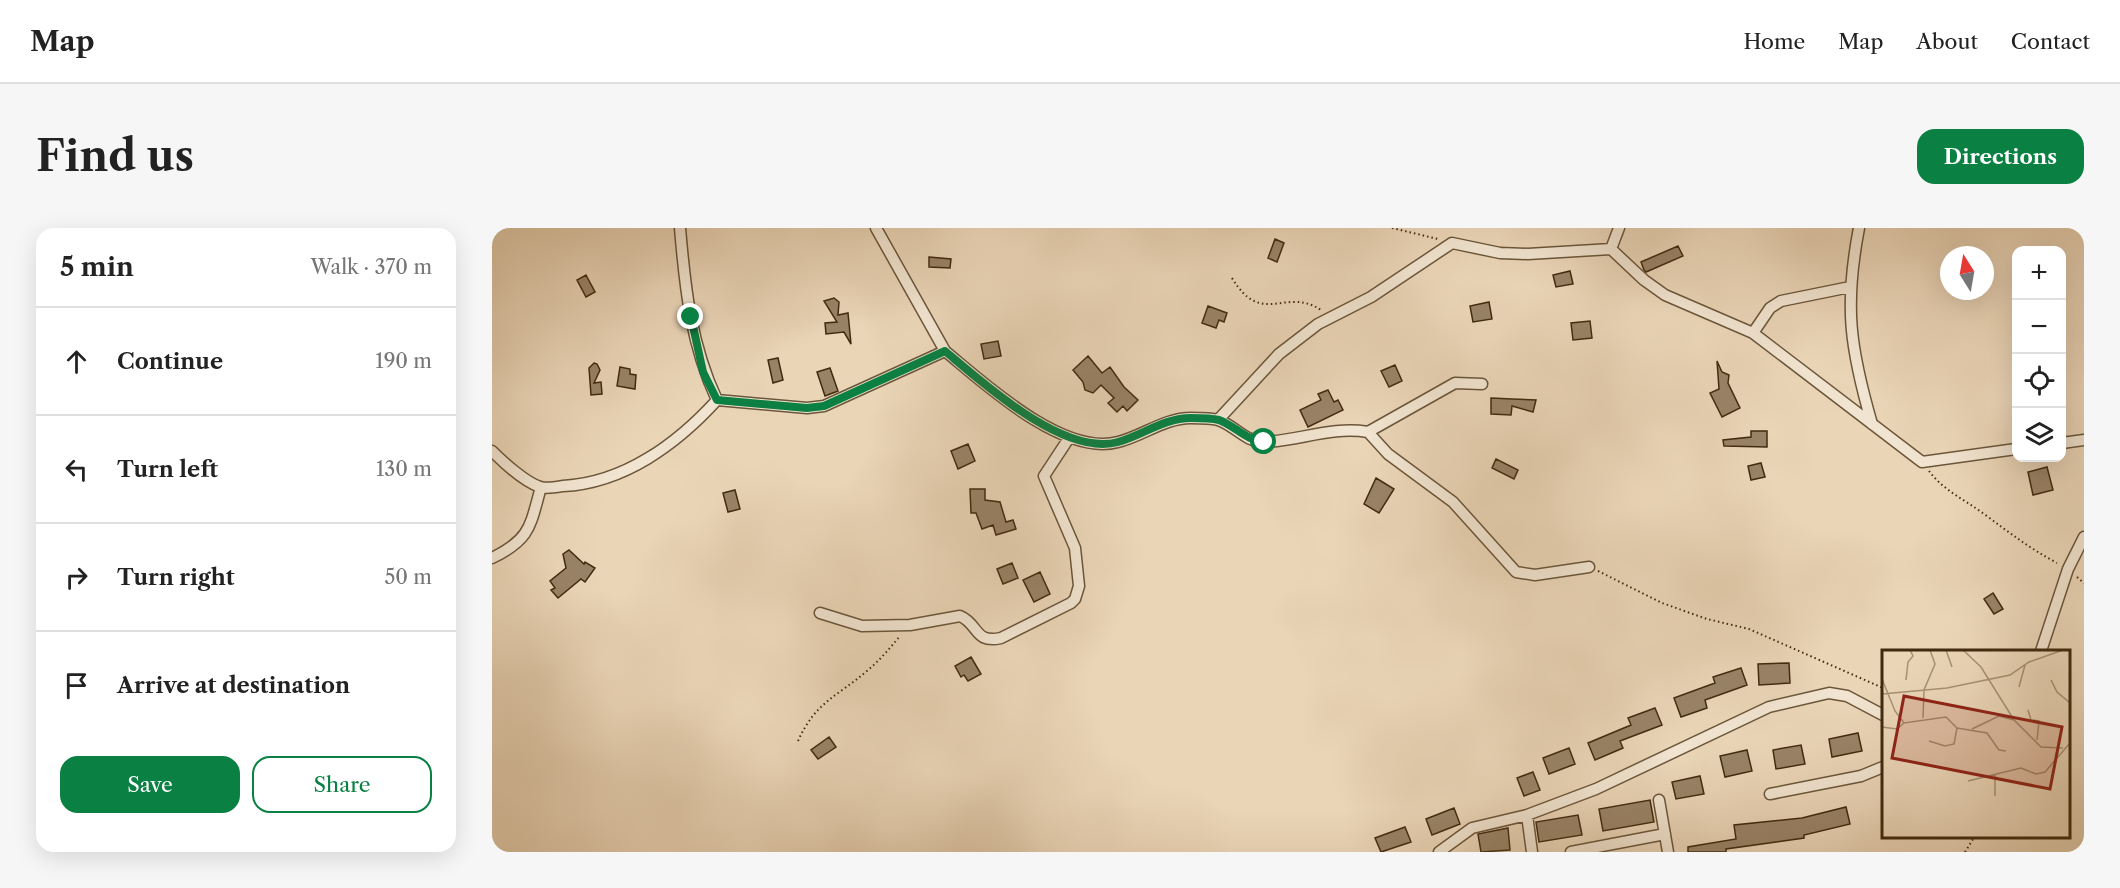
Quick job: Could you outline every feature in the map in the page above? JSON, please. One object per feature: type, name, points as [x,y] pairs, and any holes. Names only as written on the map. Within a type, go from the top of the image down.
[{"type":"street","points":[[680,228],[685,289],[696,345],[703,372],[717,400]]},
{"type":"street","points":[[876,228],[945,351],[1000,397],[1069,438],[1117,443],[1165,422],[1189,418],[1218,420],[1255,441],[1264,442],[1341,429],[1368,432],[1455,383],[1482,384]]},
{"type":"street","points":[[1611,249],[1619,228]]},
{"type":"street","points":[[1859,228],[1850,286],[1849,322],[1858,376],[1872,424]]},
{"type":"street","points":[[1218,420],[1279,354],[1331,317],[1371,297],[1452,243],[1500,253],[1528,255],[1611,249],[1644,280],[1665,295],[1753,333],[1922,462],[2012,450]]},
{"type":"street","points":[[1753,333],[1770,308],[1781,301],[1850,286]]},
{"type":"street","points":[[717,400],[807,408],[824,406],[945,351]]},
{"type":"street","points":[[492,451],[541,488],[580,486],[621,472],[662,450],[690,429],[717,400]]},
{"type":"street","points":[[1368,432],[1388,454],[1453,502],[1516,572],[1535,575],[1589,567]]},
{"type":"street","points":[[820,613],[862,626],[909,625],[960,616],[980,636],[996,639],[1071,603],[1079,585],[1075,548],[1044,476],[1069,438]]},
{"type":"street","points":[[2066,442],[2084,440]]},
{"type":"street","points":[[492,558],[510,550],[528,532],[541,488]]},
{"type":"street","points":[[2041,650],[2068,569],[2084,537]]},
{"type":"street","points":[[1438,852],[1472,828],[1527,815],[1596,789],[1769,707],[1838,693],[1882,715]]},
{"type":"street","points":[[1770,794],[1862,776],[1882,767]]},
{"type":"street","points":[[1659,800],[1668,852]]},
{"type":"street","points":[[1527,815],[1532,852]]},
{"type":"street","points":[[1571,852],[1665,834]]},
{"type":"path","points":[[1392,228],[1452,243]]},
{"type":"path","points":[[1232,278],[1240,292],[1253,303],[1275,305],[1300,300],[1331,317]]},
{"type":"path","points":[[1922,462],[1940,485],[1983,512],[2024,545],[2068,569],[2084,583]]},
{"type":"path","points":[[1589,567],[1662,603],[1707,619],[1749,629],[1882,688]]},
{"type":"path","points":[[798,741],[808,720],[827,699],[869,669],[909,625]]},
{"type":"path","points":[[1965,852],[1974,837]]},
{"type":"building","points":[[1275,239],[1284,243],[1277,262],[1268,258]]},
{"type":"building","points":[[1678,246],[1683,256],[1646,272],[1644,270],[1641,262]]},
{"type":"building","points":[[929,257],[951,259],[950,268],[929,267]]},
{"type":"building","points":[[1570,271],[1573,284],[1556,287],[1553,275]]},
{"type":"building","points":[[586,275],[595,292],[586,297],[577,280]]},
{"type":"building","points":[[834,298],[839,302],[838,315],[848,313],[851,344],[844,332],[826,334],[825,323],[837,322],[824,301]]},
{"type":"building","points":[[1489,302],[1492,319],[1473,322],[1470,306]]},
{"type":"building","points":[[1208,306],[1227,313],[1224,322],[1219,320],[1216,328],[1202,323]]},
{"type":"building","points":[[1590,321],[1592,338],[1573,340],[1571,323]]},
{"type":"building","points":[[998,341],[1001,356],[984,359],[981,344]]},
{"type":"building","points":[[1088,356],[1102,373],[1110,367],[1124,387],[1138,400],[1127,411],[1123,406],[1117,412],[1108,403],[1114,398],[1101,385],[1093,393],[1085,390],[1083,382],[1073,370]]},
{"type":"building","points":[[778,358],[783,380],[773,383],[768,360]]},
{"type":"building","points":[[1717,361],[1722,372],[1729,375],[1728,383],[1740,408],[1722,417],[1710,393],[1719,389]]},
{"type":"building","points":[[594,363],[600,370],[594,383],[601,382],[602,394],[591,395],[589,368]]},
{"type":"building","points":[[1395,365],[1402,381],[1389,387],[1381,371]]},
{"type":"building","points":[[620,367],[630,369],[630,374],[636,375],[635,389],[617,386]]},
{"type":"building","points":[[830,368],[838,391],[825,396],[817,372]]},
{"type":"building","points":[[1328,390],[1334,402],[1338,400],[1343,410],[1308,427],[1300,410],[1321,400],[1318,394]]},
{"type":"building","points":[[1491,398],[1536,400],[1533,412],[1512,406],[1511,415],[1491,414]]},
{"type":"building","points":[[1751,431],[1767,431],[1767,447],[1724,446],[1723,440],[1751,437]]},
{"type":"building","points":[[968,444],[975,461],[958,469],[951,451]]},
{"type":"building","points":[[1496,459],[1518,470],[1514,479],[1492,468]]},
{"type":"building","points":[[1761,463],[1765,477],[1751,480],[1748,466]]},
{"type":"building","points":[[2047,467],[2053,490],[2033,495],[2028,472]]},
{"type":"building","points":[[1376,478],[1394,489],[1379,513],[1364,504]]},
{"type":"building","points":[[970,489],[985,489],[985,500],[1000,502],[1006,522],[1013,520],[1016,529],[996,535],[993,525],[982,529],[976,513],[971,513]]},
{"type":"building","points":[[735,490],[740,509],[728,512],[723,493]]},
{"type":"building","points":[[569,550],[584,564],[585,562],[595,568],[585,582],[581,579],[558,598],[551,590],[555,588],[550,581],[566,568],[563,554]]},
{"type":"building","points":[[1012,563],[1018,578],[1003,584],[997,569]]},
{"type":"building","points":[[1040,572],[1050,594],[1034,602],[1023,580]]},
{"type":"building","points":[[1993,593],[2003,609],[1994,614],[1984,599]]},
{"type":"building","points":[[971,657],[981,674],[968,681],[964,675],[961,677],[955,666]]},
{"type":"building","points":[[1789,663],[1790,683],[1759,685],[1758,664]]},
{"type":"building","points":[[1741,668],[1747,685],[1705,700],[1707,708],[1681,717],[1674,698],[1715,683],[1713,677]]},
{"type":"building","points":[[1655,708],[1662,725],[1620,741],[1623,748],[1595,760],[1588,743],[1631,725],[1628,718]]},
{"type":"building","points":[[1858,733],[1862,751],[1832,757],[1829,739]]},
{"type":"building","points":[[829,737],[836,747],[818,759],[811,750]]},
{"type":"building","points":[[1801,745],[1805,764],[1776,769],[1773,750]]},
{"type":"building","points":[[1569,748],[1575,764],[1549,774],[1543,758]]},
{"type":"building","points":[[1747,750],[1752,771],[1725,777],[1720,756]]},
{"type":"building","points":[[1533,772],[1540,790],[1524,796],[1517,778]]},
{"type":"building","points":[[1700,776],[1704,794],[1676,799],[1672,782]]},
{"type":"building","points":[[1650,800],[1654,822],[1603,831],[1599,809]]},
{"type":"building","points":[[1846,807],[1850,824],[1804,835],[1804,838],[1726,849],[1726,852],[1688,852],[1688,847],[1736,839],[1734,825],[1802,818]]},
{"type":"building","points":[[1454,808],[1460,824],[1432,835],[1426,819]]},
{"type":"building","points":[[1578,815],[1582,835],[1539,842],[1536,822]]},
{"type":"building","points":[[1405,827],[1411,842],[1381,852],[1375,838]]},
{"type":"building","points":[[1508,828],[1510,850],[1481,852],[1478,834]]},
{"type":"route","points":[[691,317],[703,372],[717,400],[807,408],[824,406],[846,398],[945,351],[1000,397],[1035,420],[1069,438],[1117,443],[1165,422],[1189,418],[1218,420],[1255,441],[1264,442]]}]
